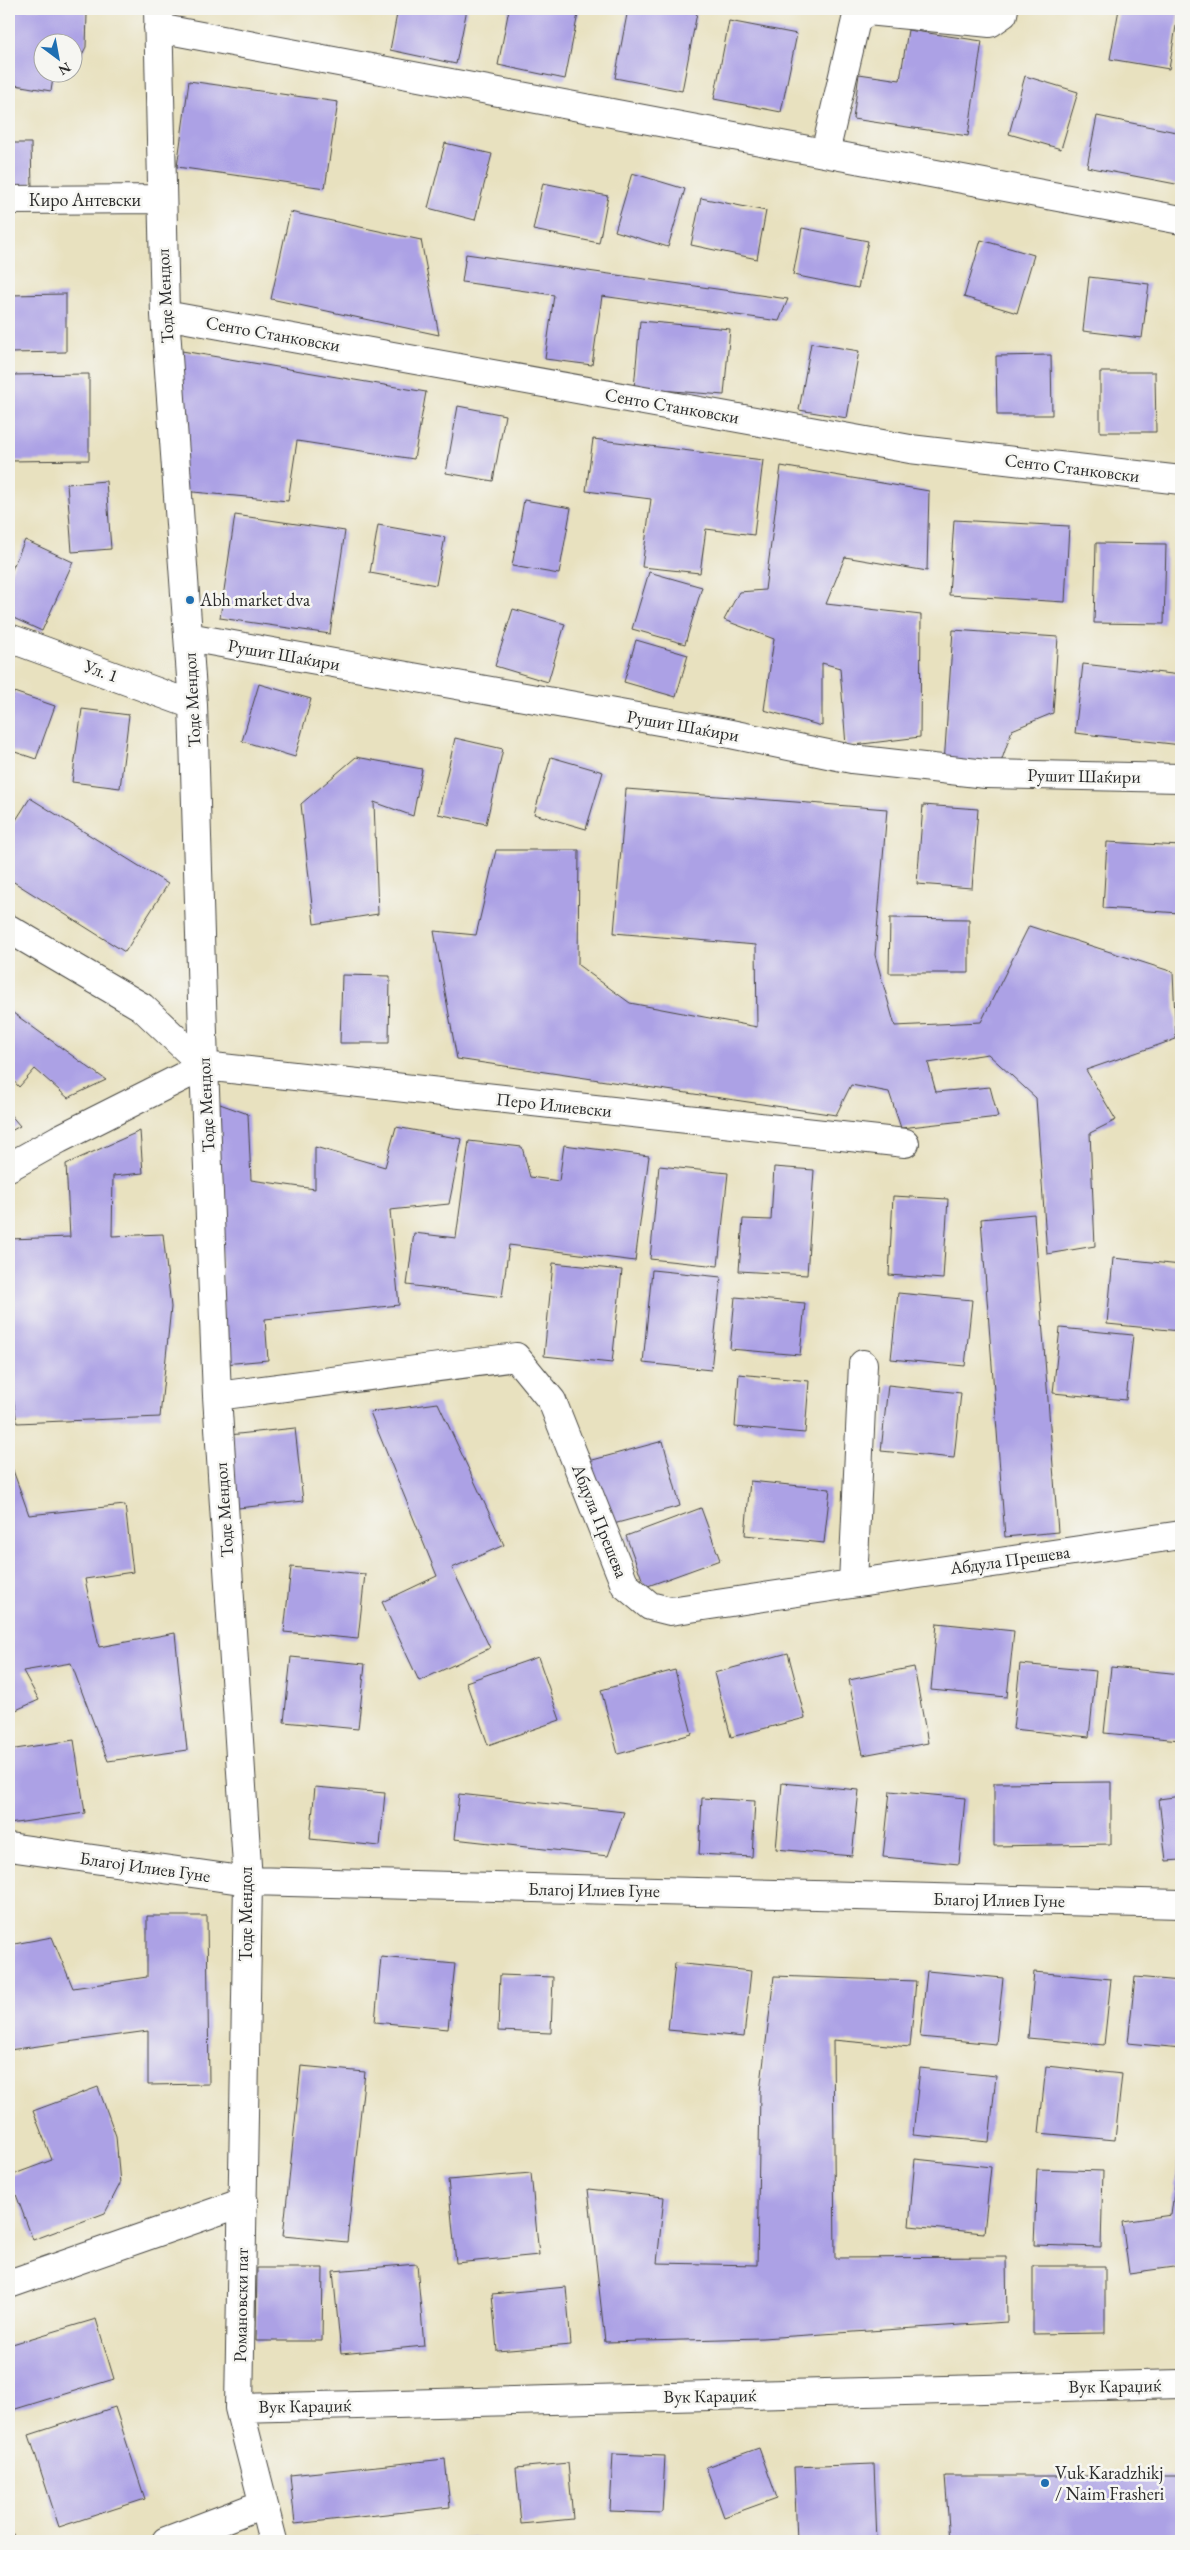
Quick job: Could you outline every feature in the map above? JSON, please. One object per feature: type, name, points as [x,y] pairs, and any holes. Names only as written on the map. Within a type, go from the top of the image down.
[{"type":"street","points":[[825,153],[856,20],[868,11],[990,23],[1003,14],[1004,9]]},
{"type":"street","points":[[158,18],[825,153],[1181,220]]},
{"type":"street","name":"Тоде Мендол","points":[[158,18],[165,315],[193,705],[204,1066],[217,1396],[248,1881],[244,2202]]},
{"type":"street","name":"Киро Антевски","points":[[9,200],[161,200]]},
{"type":"street","name":"Сенто Станковски","points":[[165,315],[910,449],[1181,480]]},
{"type":"street","name":"Ул. 1","points":[[9,638],[193,705]]},
{"type":"street","name":"Рушит Шаќири","points":[[188,638],[722,732],[852,758],[986,774],[1181,778]]},
{"type":"street","points":[[9,929],[142,1007],[204,1066],[59,1138],[9,1167]]},
{"type":"street","name":"Перо Илиевски","points":[[204,1066],[905,1143]]},
{"type":"street","name":"Абдула Прешева","points":[[217,1396],[516,1357],[552,1401],[625,1585],[650,1606],[670,1611],[1181,1534]]},
{"type":"street","points":[[853,1584],[863,1364]]},
{"type":"street","name":"Благој Илиев Гуне","points":[[9,1847],[248,1881],[1181,1904]]},
{"type":"street","points":[[9,2284],[244,2202]]},
{"type":"street","name":"Романовски пат","points":[[239,2408],[244,2202]]},
{"type":"street","name":"Вук Караџиќ","points":[[239,2408],[1181,2384]]},
{"type":"street","points":[[239,2408],[273,2541]]},
{"type":"street","points":[[166,2541],[263,2504]]},
{"type":"building","points":[[9,9],[83,9],[87,14],[86,47],[82,55],[82,32],[32,32],[32,82],[52,82],[51,91],[9,84]]},
{"type":"building","points":[[398,9],[467,9],[456,64],[390,50]]},
{"type":"building","points":[[509,9],[579,9],[565,79],[498,65]]},
{"type":"building","points":[[628,9],[675,9],[697,13],[682,91],[615,78]]},
{"type":"building","points":[[1119,9],[1142,9],[1178,14],[1169,69],[1110,59]]},
{"type":"building","points":[[729,21],[797,34],[781,112],[714,99]]},
{"type":"building","points":[[908,30],[982,41],[968,136],[853,119],[859,74],[900,80]]},
{"type":"building","points":[[1025,76],[1078,92],[1061,149],[1009,134]]},
{"type":"building","points":[[189,81],[338,102],[325,188],[177,167]]},
{"type":"building","points":[[1097,116],[1181,133],[1181,185],[1087,167]]},
{"type":"building","points":[[9,143],[31,143],[32,188],[9,188]]},
{"type":"building","points":[[445,143],[492,154],[475,220],[428,208]]},
{"type":"building","points":[[632,173],[685,189],[668,247],[615,231]]},
{"type":"building","points":[[543,183],[608,196],[599,243],[533,230]]},
{"type":"building","points":[[701,198],[766,211],[757,259],[691,245]]},
{"type":"building","points":[[290,212],[421,240],[439,335],[271,299]]},
{"type":"building","points":[[802,228],[868,241],[858,288],[793,275]]},
{"type":"building","points":[[981,240],[1034,255],[1017,313],[964,297]]},
{"type":"building","points":[[466,254],[788,299],[779,321],[602,296],[592,365],[545,359],[554,295],[462,282]]},
{"type":"building","points":[[1089,277],[1149,284],[1142,338],[1083,331]]},
{"type":"building","points":[[66,294],[66,352],[9,353],[9,295]]},
{"type":"building","points":[[640,321],[730,329],[724,395],[634,388]]},
{"type":"building","points":[[811,343],[859,351],[847,418],[799,410]]},
{"type":"building","points":[[182,351],[426,392],[414,459],[297,441],[288,501],[183,491]]},
{"type":"building","points":[[1051,355],[1052,415],[997,415],[996,356]]},
{"type":"building","points":[[1100,372],[1155,372],[1156,432],[1100,432]]},
{"type":"building","points":[[89,374],[89,460],[9,461],[9,375]]},
{"type":"building","points":[[458,406],[505,415],[493,481],[446,473]]},
{"type":"building","points":[[593,439],[763,460],[754,535],[706,529],[700,573],[642,567],[651,499],[586,491]]},
{"type":"building","points":[[781,466],[929,491],[927,571],[845,557],[826,604],[921,615],[920,737],[846,746],[840,668],[822,663],[822,726],[764,710],[774,639],[724,620],[739,592],[765,590]]},
{"type":"building","points":[[106,481],[111,549],[72,552],[67,484]]},
{"type":"building","points":[[524,500],[571,508],[559,574],[512,566]]},
{"type":"building","points":[[235,515],[345,531],[330,634],[220,618]]},
{"type":"building","points":[[954,520],[1069,526],[1065,602],[949,595]]},
{"type":"building","points":[[378,525],[445,537],[436,585],[370,573]]},
{"type":"building","points":[[25,540],[73,562],[42,631],[9,616],[9,576]]},
{"type":"building","points":[[1096,543],[1166,544],[1164,624],[1094,623]]},
{"type":"building","points":[[649,572],[702,587],[685,644],[632,629]]},
{"type":"building","points":[[513,609],[565,624],[548,682],[495,666]]},
{"type":"building","points":[[953,630],[1058,637],[1053,713],[1012,730],[999,768],[944,764]]},
{"type":"building","points":[[636,640],[688,655],[676,697],[624,682]]},
{"type":"building","points":[[1083,664],[1181,675],[1181,745],[1075,733]]},
{"type":"building","points":[[259,684],[311,699],[295,757],[242,741]]},
{"type":"building","points":[[14,692],[55,706],[36,759],[9,750],[9,707]]},
{"type":"building","points":[[82,709],[129,715],[120,788],[72,782]]},
{"type":"building","points":[[455,738],[503,749],[486,824],[438,814]]},
{"type":"building","points":[[356,757],[422,769],[413,816],[374,802],[378,914],[314,924],[301,804]]},
{"type":"building","points":[[551,757],[603,772],[586,829],[534,814]]},
{"type":"building","points":[[626,789],[887,809],[875,955],[895,1026],[981,1022],[1029,926],[1173,972],[1176,1039],[1086,1070],[1116,1120],[1090,1133],[1095,1246],[1047,1254],[1036,1098],[988,1054],[928,1063],[936,1092],[990,1087],[998,1117],[901,1128],[889,1092],[851,1085],[836,1115],[457,1059],[434,931],[476,935],[496,850],[579,850],[578,965],[630,1003],[757,1027],[756,945],[614,933]]},
{"type":"building","points":[[30,798],[168,884],[125,952],[9,879],[9,831]]},
{"type":"building","points":[[923,805],[978,809],[972,888],[917,884]]},
{"type":"building","points":[[1107,842],[1181,846],[1180,913],[1103,908]]},
{"type":"building","points":[[890,918],[969,919],[969,973],[889,973]]},
{"type":"building","points":[[342,975],[390,976],[389,1043],[340,1043]]},
{"type":"building","points":[[9,1010],[106,1080],[68,1098],[35,1069],[19,1087],[9,1076]]},
{"type":"building","points":[[217,1103],[248,1114],[251,1180],[315,1189],[315,1147],[385,1167],[396,1127],[462,1139],[449,1204],[390,1210],[399,1305],[265,1319],[268,1360],[224,1364]]},
{"type":"building","points":[[9,1113],[20,1126],[9,1132]]},
{"type":"building","points":[[140,1131],[143,1173],[113,1176],[112,1236],[163,1234],[171,1307],[160,1417],[17,1423],[9,1371],[9,1239],[70,1237],[66,1164]]},
{"type":"building","points":[[469,1141],[522,1147],[530,1177],[559,1181],[564,1145],[649,1156],[635,1261],[509,1245],[502,1297],[407,1285],[414,1233],[456,1238]]},
{"type":"building","points":[[659,1166],[728,1173],[718,1266],[650,1259]]},
{"type":"building","points":[[774,1167],[814,1170],[807,1275],[739,1271],[743,1219],[771,1220]]},
{"type":"building","points":[[893,1196],[948,1199],[943,1279],[889,1275]]},
{"type":"building","points":[[1034,1214],[1058,1532],[1005,1537],[981,1219]]},
{"type":"building","points":[[1113,1258],[1181,1265],[1180,1331],[1107,1324]]},
{"type":"building","points":[[553,1263],[622,1270],[612,1363],[544,1356]]},
{"type":"building","points":[[652,1270],[721,1277],[711,1370],[643,1363]]},
{"type":"building","points":[[898,1293],[972,1300],[965,1366],[891,1359]]},
{"type":"building","points":[[735,1297],[805,1303],[800,1355],[730,1349]]},
{"type":"building","points":[[1060,1328],[1133,1335],[1126,1400],[1053,1393]]},
{"type":"building","points":[[739,1374],[809,1381],[805,1433],[735,1427]]},
{"type":"building","points":[[888,1385],[961,1393],[954,1458],[881,1451]]},
{"type":"building","points":[[438,1403],[504,1545],[452,1568],[490,1648],[419,1681],[382,1602],[437,1576],[370,1412]]},
{"type":"building","points":[[295,1428],[303,1501],[238,1508],[229,1435]]},
{"type":"building","points":[[663,1441],[680,1506],[606,1526],[589,1461]]},
{"type":"building","points":[[9,1459],[29,1515],[125,1505],[133,1572],[85,1579],[99,1647],[175,1633],[187,1750],[108,1761],[71,1663],[23,1671],[39,1700],[9,1713]]},
{"type":"building","points":[[750,1481],[830,1489],[824,1543],[745,1535]]},
{"type":"building","points":[[701,1508],[720,1560],[645,1587],[626,1536]]},
{"type":"building","points":[[291,1567],[365,1574],[358,1639],[284,1632]]},
{"type":"building","points":[[937,1623],[1014,1631],[1007,1697],[931,1690]]},
{"type":"building","points":[[788,1653],[805,1718],[731,1737],[714,1673]]},
{"type":"building","points":[[291,1657],[365,1664],[358,1729],[284,1722]]},
{"type":"building","points":[[538,1657],[560,1720],[488,1745],[466,1682]]},
{"type":"building","points":[[1020,1664],[1096,1671],[1089,1737],[1013,1729]]},
{"type":"building","points":[[914,1667],[928,1743],[863,1755],[849,1680]]},
{"type":"building","points":[[1111,1667],[1181,1674],[1180,1740],[1104,1733]]},
{"type":"building","points":[[675,1670],[692,1734],[618,1754],[601,1690]]},
{"type":"building","points":[[74,1740],[85,1813],[9,1824],[9,1750]]},
{"type":"building","points":[[1111,1782],[1111,1844],[994,1846],[994,1783]]},
{"type":"building","points":[[782,1783],[859,1790],[852,1856],[776,1849]]},
{"type":"building","points":[[315,1787],[385,1793],[380,1846],[310,1839]]},
{"type":"building","points":[[890,1791],[965,1798],[959,1864],[883,1857]]},
{"type":"building","points":[[459,1794],[624,1812],[608,1856],[454,1839]]},
{"type":"building","points":[[1181,1796],[1181,1860],[1166,1861],[1159,1799]]},
{"type":"building","points":[[702,1798],[755,1801],[752,1857],[699,1854]]},
{"type":"building","points":[[147,1916],[207,1916],[209,2084],[148,2085],[148,2031],[9,2050],[9,1945],[52,1937],[73,1988],[147,1977]]},
{"type":"building","points":[[381,1957],[455,1964],[448,2029],[375,2022]]},
{"type":"building","points":[[675,1963],[751,1971],[744,2037],[668,2030]]},
{"type":"building","points":[[927,1971],[1003,1978],[996,2044],[920,2037]]},
{"type":"building","points":[[1034,1972],[1111,1979],[1104,2045],[1028,2038]]},
{"type":"building","points":[[500,1975],[553,1977],[551,2033],[498,2031]]},
{"type":"building","points":[[774,1976],[916,1981],[910,2047],[833,2040],[835,2258],[1006,2257],[1007,2322],[762,2338],[605,2342],[588,2189],[664,2197],[657,2263],[757,2265],[760,2092]]},
{"type":"building","points":[[1135,1977],[1181,1981],[1181,2048],[1128,2043]]},
{"type":"building","points":[[301,2066],[365,2072],[347,2242],[283,2236]]},
{"type":"building","points":[[1046,2066],[1122,2074],[1115,2140],[1039,2133]]},
{"type":"building","points":[[920,2068],[996,2076],[989,2142],[913,2135]]},
{"type":"building","points":[[98,2087],[116,2136],[120,2184],[105,2213],[33,2240],[9,2176],[52,2160],[33,2111]]},
{"type":"building","points":[[1180,2149],[1181,2266],[1129,2273],[1122,2222],[1171,2215]]},
{"type":"building","points":[[915,2159],[991,2167],[984,2233],[909,2226]]},
{"type":"building","points":[[1037,2169],[1103,2171],[1101,2247],[1034,2245]]},
{"type":"building","points":[[531,2173],[539,2255],[456,2263],[448,2180]]},
{"type":"building","points":[[417,2264],[424,2346],[341,2354],[333,2271]]},
{"type":"building","points":[[1033,2266],[1105,2266],[1105,2333],[1033,2334]]},
{"type":"building","points":[[257,2268],[323,2268],[322,2341],[256,2341]]},
{"type":"building","points":[[566,2287],[571,2345],[497,2351],[492,2294]]},
{"type":"building","points":[[96,2319],[114,2379],[9,2411],[9,2345]]},
{"type":"building","points":[[115,2407],[145,2499],[59,2527],[29,2435]]},
{"type":"building","points":[[759,2448],[777,2498],[724,2517],[706,2467]]},
{"type":"building","points":[[613,2454],[665,2456],[662,2513],[610,2511]]},
{"type":"building","points":[[445,2459],[450,2507],[295,2524],[290,2475]]},
{"type":"building","points":[[568,2463],[573,2519],[521,2524],[516,2468]]},
{"type":"building","points":[[874,2464],[877,2541],[797,2541],[794,2467]]},
{"type":"building","points":[[945,2476],[1181,2476],[1181,2541],[950,2541]]},
{"type":"building","points":[[9,2521],[15,2541],[9,2541]]},
{"type":"building","points":[[480,2537],[481,2541],[451,2541],[451,2540]]},
{"type":"place","name":"Abh market dva","points":[[190,600]]},
{"type":"place","name":"Vuk Karadzhikj / Naim Frasheri","points":[[1045,2483]]}]
